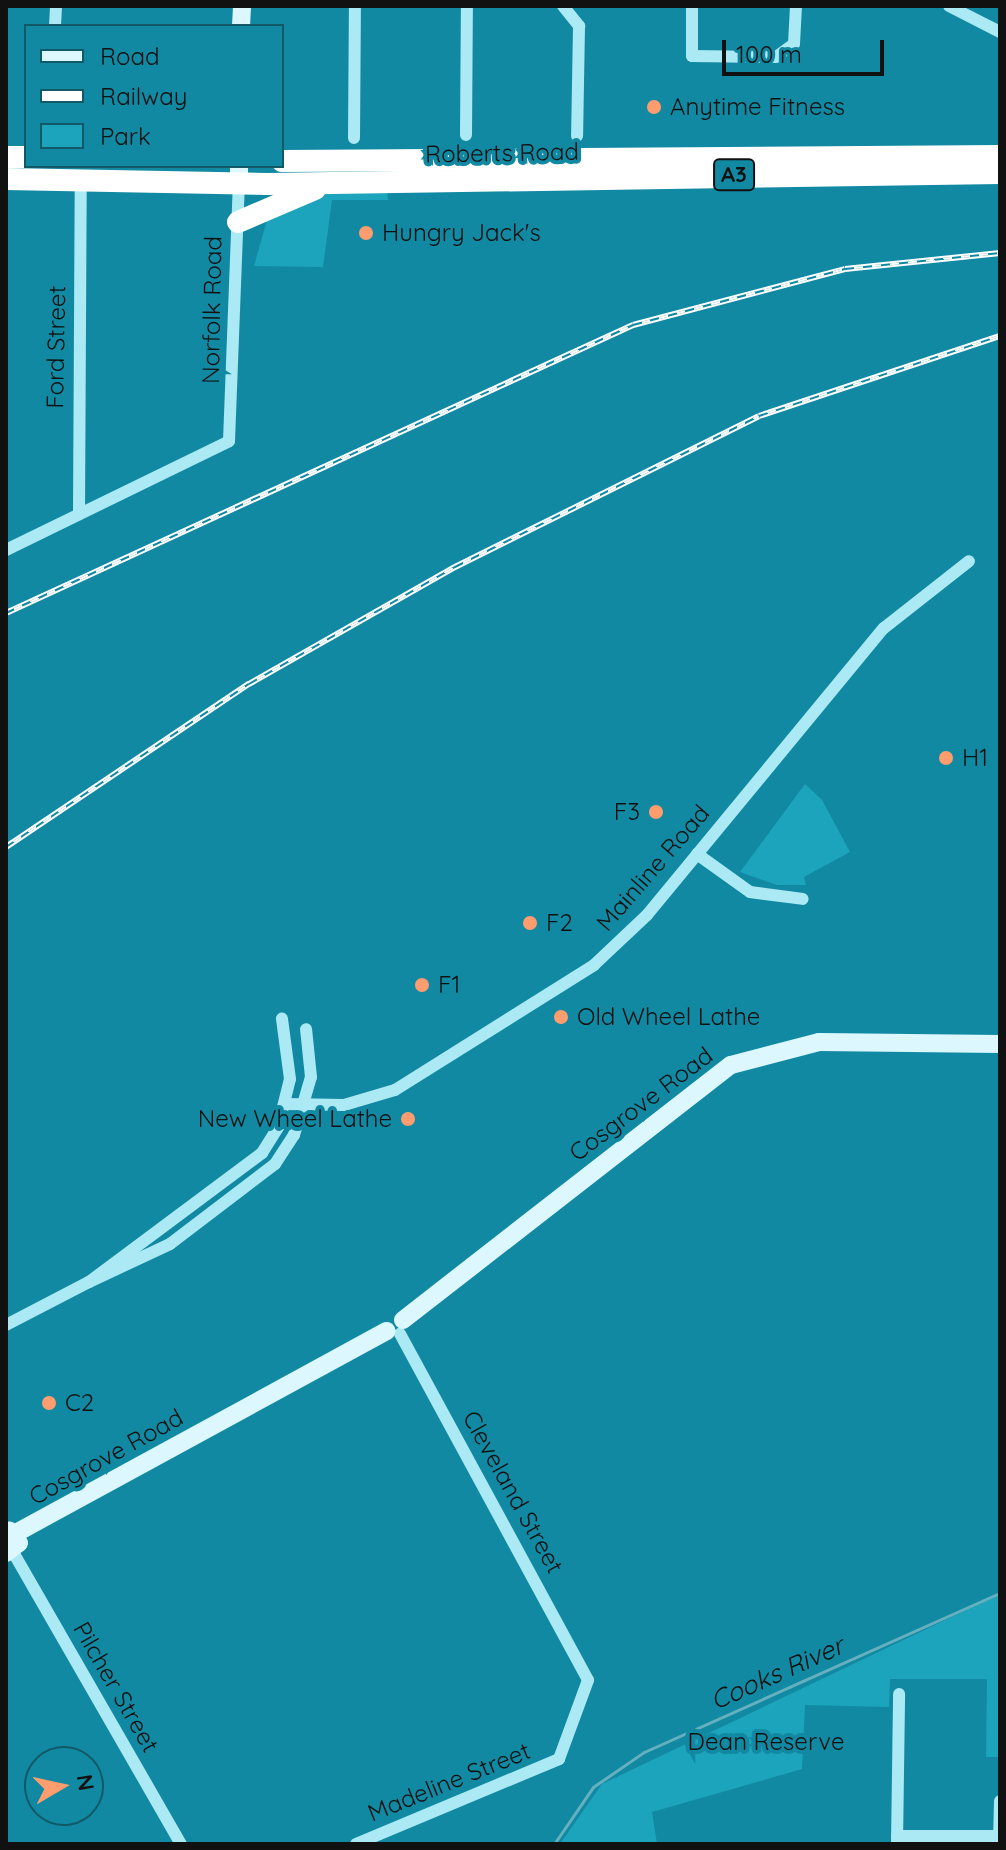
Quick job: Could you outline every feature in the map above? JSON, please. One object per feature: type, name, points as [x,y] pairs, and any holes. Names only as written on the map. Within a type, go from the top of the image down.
[{"type":"highway","name":"Roberts Road","points":[[284,161],[1000,156]]},
{"type":"highway","name":"Roberts Road","points":[[6,179],[81,181],[239,175],[332,183],[1000,173]]},
{"type":"highway","points":[[238,222],[332,183]]},
{"type":"main road","name":"Cosgrove Road","points":[[10,1542],[397,1328],[741,1060],[819,1042],[1000,1044]]},
{"type":"street","points":[[354,138],[355,6]]},
{"type":"street","points":[[466,135],[467,6]]},
{"type":"street","points":[[563,6],[579,26],[577,136]]},
{"type":"street","points":[[692,6],[692,56],[780,56],[796,37],[796,6]]},
{"type":"street","points":[[949,6],[1000,32]]},
{"type":"street","name":"Norfolk Road","points":[[79,514],[219,449],[234,427],[239,175]]},
{"type":"street","name":"Ford Street","points":[[79,514],[81,181]]},
{"type":"street","points":[[6,550],[79,514]]},
{"type":"street","name":"Mainline Road","points":[[286,1104],[303,1108],[395,1090],[554,993],[624,938],[884,628],[969,561]]},
{"type":"street","points":[[697,854],[750,892],[803,899]]},
{"type":"street","points":[[89,1282],[242,1174],[262,1153],[286,1104],[282,1019]]},
{"type":"street","points":[[6,1325],[170,1244],[238,1199],[275,1164],[303,1108],[311,1077],[306,1029]]},
{"type":"street","name":"Cleveland Street","points":[[397,1328],[588,1671]]},
{"type":"street","name":"Pilcher Street","points":[[10,1542],[181,1844]]},
{"type":"street","name":"Madeline Street","points":[[356,1844],[559,1759],[588,1671]]},
{"type":"street","points":[[899,1694],[897,1840],[999,1840],[1000,1801]]},
{"type":"green space","points":[[387,189],[388,200],[332,200],[323,267],[254,266],[267,220],[314,194]]},
{"type":"green space","points":[[805,784],[822,800],[850,852],[804,877],[806,885],[777,885],[740,872]]},
{"type":"green space","name":"Dean Reserve","points":[[1000,1594],[1000,1757],[986,1757],[987,1679],[890,1679],[889,1707],[805,1705],[802,1769],[652,1812],[657,1844],[560,1844],[602,1784]]},
{"type":"waterway","name":"Cooks River","points":[[554,1844],[593,1787],[644,1752],[1000,1593]]},
{"type":"railway","points":[[6,613],[633,325],[845,269],[1000,253]]},
{"type":"railway","points":[[6,847],[249,684],[455,567],[759,416],[1000,336]]},
{"type":"place","name":"Anytime Fitness","points":[[654,107]]},
{"type":"place","name":"Hungry Jack's","points":[[366,233]]},
{"type":"place","name":"H1","points":[[946,758]]},
{"type":"place","name":"F3","points":[[656,812]]},
{"type":"place","name":"F2","points":[[530,923]]},
{"type":"place","name":"F1","points":[[422,985]]},
{"type":"place","name":"Old Wheel Lathe","points":[[561,1017]]},
{"type":"place","name":"New Wheel Lathe","points":[[408,1119]]},
{"type":"place","name":"C2","points":[[49,1403]]}]
